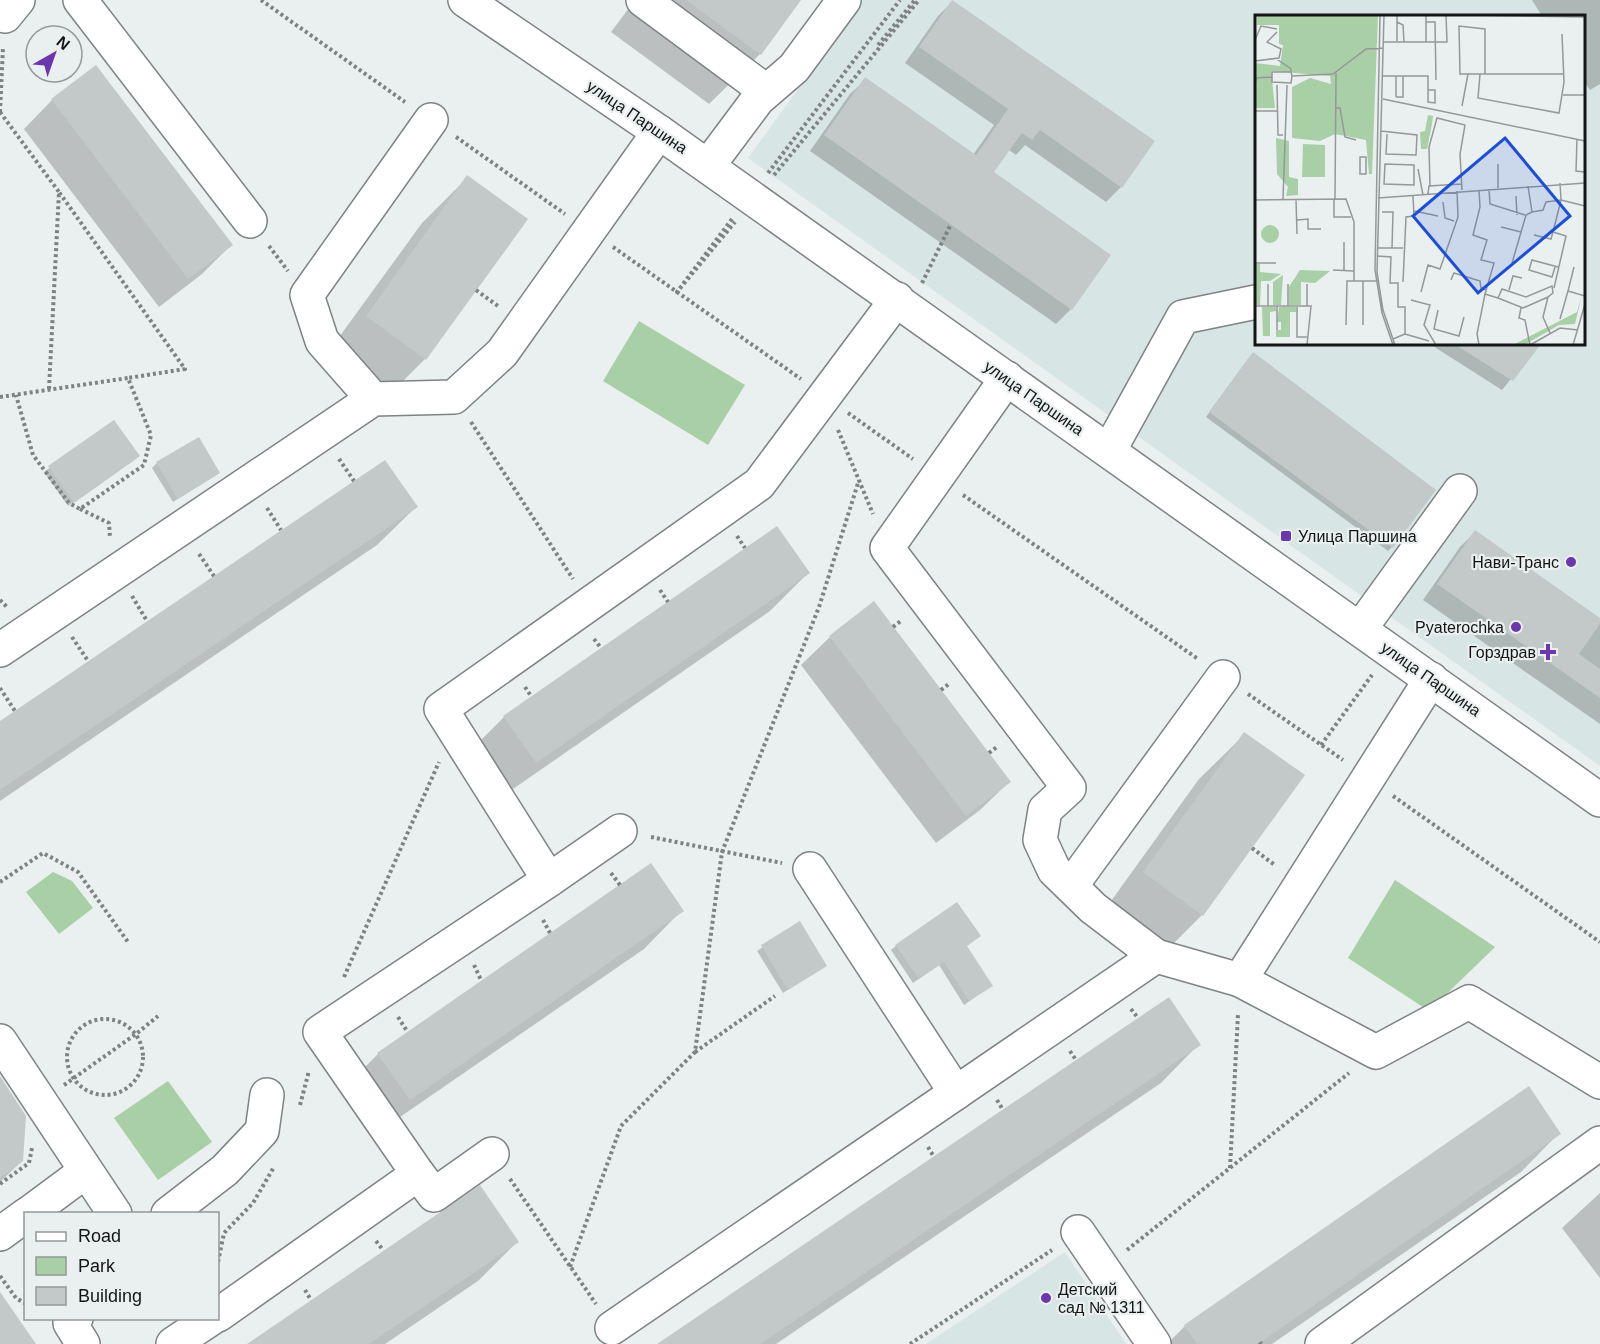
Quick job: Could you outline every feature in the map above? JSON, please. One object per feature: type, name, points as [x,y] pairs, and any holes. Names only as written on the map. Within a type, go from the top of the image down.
[{"type":"street","points":[[80,0],[250,221]]},
{"type":"street","name":"улица Паршина","points":[[465,0],[708,166],[909,292],[1007,378],[1600,800]]},
{"type":"street","points":[[643,0],[681,12],[766,91]]},
{"type":"street","points":[[708,166],[754,104],[794,68],[844,0]]},
{"type":"street","points":[[373,399],[322,340],[307,295],[431,120]]},
{"type":"street","points":[[0,650],[373,399],[454,397],[502,353],[659,132]]},
{"type":"street","points":[[549,880],[441,709],[759,484],[825,396],[909,292]]},
{"type":"street","points":[[1109,451],[1183,317],[1255,302]]},
{"type":"street","points":[[1007,378],[887,549],[1068,788],[1045,810],[1040,840],[1054,870],[1093,908],[1156,956],[1240,980],[1376,1052],[1468,1002],[1600,1082]]},
{"type":"street","points":[[1360,628],[1460,491]]},
{"type":"street","points":[[1071,886],[1223,677]]},
{"type":"street","points":[[1240,980],[1431,679]]},
{"type":"street","points":[[492,1154],[434,1195],[320,1032],[620,831]]},
{"type":"street","points":[[810,869],[956,1093]]},
{"type":"street","points":[[612,1328],[1156,956]]},
{"type":"street","points":[[0,1041],[114,1212]]},
{"type":"street","points":[[171,1212],[225,1170],[262,1131],[267,1095]]},
{"type":"street","points":[[1322,1344],[1600,1143]]},
{"type":"street","points":[[30,1212],[86,1171]]},
{"type":"street","points":[[219,1314],[418,1174]]},
{"type":"street","points":[[0,1234],[24,1216]]},
{"type":"street","points":[[1078,1232],[1154,1344]]},
{"type":"street","points":[[74,1320],[70,1323],[83,1344]]},
{"type":"street","points":[[173,1344],[209,1320]]},
{"type":"path","points":[[900,0],[766,181],[917,0]]},
{"type":"path","points":[[0,397],[185,369],[0,112],[8,10]]},
{"type":"path","points":[[49,389],[59,192]]},
{"type":"path","points":[[736,218],[677,292],[684,283],[736,218]]},
{"type":"path","points":[[250,221],[307,295]]},
{"type":"path","points":[[909,292],[951,225]]},
{"type":"path","points":[[80,509],[144,465],[151,435],[128,378]]},
{"type":"path","points":[[16,394],[33,455],[69,503],[109,523],[112,574]]},
{"type":"path","points":[[825,396],[887,549]]},
{"type":"path","points":[[454,397],[590,604]]},
{"type":"path","points":[[695,1052],[722,852],[819,607],[859,480]]},
{"type":"path","points":[[1321,745],[1391,650]]},
{"type":"path","points":[[0,688],[15,711]]},
{"type":"path","points":[[344,978],[454,728]]},
{"type":"path","points":[[620,831],[810,869]]},
{"type":"path","points":[[0,882],[43,853],[78,872],[128,942]]},
{"type":"path","points":[[1230,1168],[1240,980]]},
{"type":"path","points":[[570,1267],[621,1126],[695,1052],[775,996]]},
{"type":"path","points":[[40,1102],[158,1016]]},
{"type":"path","points":[[108,1018],[120,1021],[136,1034],[143,1050],[144,1062],[136,1079],[123,1092],[110,1096],[97,1095],[85,1090],[74,1079],[69,1071],[68,1046],[84,1025],[108,1018]]},
{"type":"path","points":[[1103,1269],[1376,1052]]},
{"type":"path","points":[[492,1154],[612,1328]]},
{"type":"path","points":[[910,1344],[1078,1232]]},
{"type":"path","points":[[0,1276],[16,1298],[24,1303]]},
{"type":"shaded area","points":[[863,0],[1600,0],[1600,766],[748,158]]},
{"type":"shaded area","name":"Детский сад № 1311","points":[[1065,1252],[1126,1344],[926,1344]]},
{"type":"green space","points":[[639,321],[745,385],[708,445],[603,381]]},
{"type":"green space","points":[[53,872],[72,881],[93,908],[59,934],[26,892]]},
{"type":"green space","points":[[1395,880],[1495,947],[1429,1011],[1348,958]]},
{"type":"green space","points":[[168,1081],[212,1142],[158,1180],[114,1118]]},
{"type":"building","points":[[686,0],[801,0],[761,55]]},
{"type":"building","points":[[952,0],[1155,141],[1122,188],[1040,130],[1032,140],[1022,133],[994,172],[1111,255],[1072,310],[824,135],[865,77],[976,155],[1008,109],[919,47]]},
{"type":"building","points":[[96,65],[233,245],[188,279],[51,99],[71,84],[84,84],[84,74]]},
{"type":"building","points":[[467,175],[528,219],[426,360],[366,316]]},
{"type":"building","points":[[1456,345],[1540,345],[1513,381]]},
{"type":"building","points":[[1253,352],[1436,490],[1393,548],[1209,412]]},
{"type":"building","points":[[114,420],[140,456],[74,503],[48,466]]},
{"type":"building","points":[[199,437],[220,473],[178,499],[156,462]]},
{"type":"building","points":[[385,460],[418,507],[0,790],[0,721]]},
{"type":"building","points":[[777,526],[810,573],[536,763],[503,716]]},
{"type":"building","points":[[1475,530],[1600,618],[1600,624],[1579,654],[1600,669],[1600,698],[1437,584]]},
{"type":"building","points":[[874,601],[1011,782],[966,816],[829,636]]},
{"type":"building","points":[[1244,732],[1305,775],[1203,916],[1143,872]]},
{"type":"building","points":[[651,863],[684,911],[410,1100],[377,1053]]},
{"type":"building","points":[[957,902],[981,936],[967,946],[993,986],[969,1001],[944,962],[919,979],[895,945]]},
{"type":"building","points":[[800,921],[827,966],[788,990],[761,945]]},
{"type":"building","points":[[1169,997],[1201,1045],[760,1344],[657,1344]]},
{"type":"building","points":[[0,1076],[26,1116],[23,1161],[0,1178]]},
{"type":"building","points":[[1529,1086],[1561,1134],[1258,1344],[1197,1344],[1184,1325]]},
{"type":"building","points":[[480,1185],[519,1242],[369,1344],[247,1344]]},
{"type":"building","points":[[0,1292],[36,1344],[0,1344]]},
{"type":"place","name":"Улица Паршина","points":[[1286,536]]},
{"type":"place","name":"Нави-Транс","points":[[1571,562]]},
{"type":"place","name":"Pyaterochka","points":[[1516,627]]},
{"type":"place","name":"Горздрав","points":[[1548,652]]},
{"type":"place","name":"Детский сад № 1311","points":[[1046,1298]]}]
